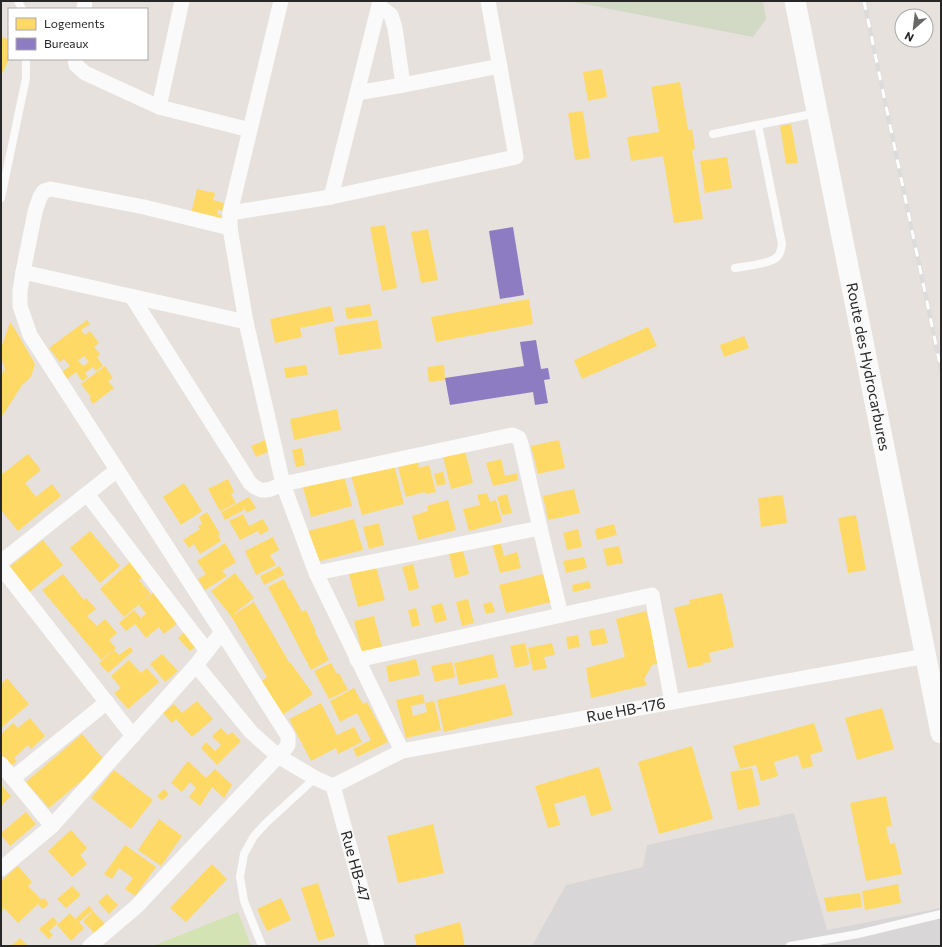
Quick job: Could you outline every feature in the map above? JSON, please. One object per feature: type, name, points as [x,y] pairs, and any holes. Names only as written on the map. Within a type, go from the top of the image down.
[{"type":"street","points":[[159,107],[182,1]]},
{"type":"street","points":[[281,1],[230,220],[246,322],[283,484],[316,573],[402,752]]},
{"type":"street","points":[[90,946],[137,906],[285,749],[288,745],[288,736],[30,335],[20,306],[20,291],[40,197],[44,191],[50,190],[144,207],[230,220],[516,157],[488,1]]},
{"type":"street","name":"Route des Hydrocarbures","points":[[795,1],[941,733]]},
{"type":"street","points":[[331,197],[379,5],[391,16],[395,28],[403,85]]},
{"type":"street","points":[[75,60],[76,65],[85,73],[159,107],[250,130]]},
{"type":"street","points":[[357,93],[500,66]]},
{"type":"street","points":[[23,272],[246,322]]},
{"type":"street","points":[[132,297],[250,483],[263,491],[283,484],[512,435],[518,438],[521,444],[561,615]]},
{"type":"street","points":[[1,562],[117,470]]},
{"type":"street","points":[[87,494],[207,651]]},
{"type":"street","points":[[316,573],[540,528]]},
{"type":"street","points":[[1,567],[133,736]]},
{"type":"street","points":[[357,660],[652,595],[672,702]]},
{"type":"street","points":[[1,869],[52,826],[196,665],[222,632]]},
{"type":"street","name":"Rue HB-176","points":[[333,786],[402,752],[926,656]]},
{"type":"street","points":[[196,665],[251,732],[278,756],[315,778],[333,786]]},
{"type":"street","points":[[13,778],[107,702]]},
{"type":"street","points":[[1,764],[52,826]]},
{"type":"street","name":"Rue HB-47","points":[[333,786],[376,946]]},
{"type":"lane","points":[[1,198],[26,78],[26,60]]},
{"type":"lane","points":[[713,134],[817,113]]},
{"type":"lane","points":[[735,268],[771,262],[778,257],[781,251],[782,244],[758,125]]},
{"type":"lane","points":[[262,946],[244,901],[240,877],[244,854],[254,836],[267,822],[315,778]]},
{"type":"lane","points":[[790,946],[858,934],[941,914]]},
{"type":"shaded area","points":[[794,813],[827,930],[941,908],[941,946],[532,946],[566,885],[643,867],[647,845]]},
{"type":"green space","points":[[569,1],[763,1],[766,19],[753,37]]},
{"type":"green space","points":[[238,912],[251,946],[153,946]]},
{"type":"building: Logements","points":[[1,36],[8,40],[9,60],[1,76]]},
{"type":"building: Logements","points":[[602,69],[607,97],[588,101],[583,72]]},
{"type":"building: Logements","points":[[680,82],[688,130],[692,129],[695,149],[692,150],[703,219],[674,223],[663,156],[631,161],[627,137],[659,132],[651,87]]},
{"type":"building: Logements","points":[[583,111],[590,158],[575,160],[568,113]]},
{"type":"building: Logements","points":[[791,124],[798,163],[786,164],[780,126]]},
{"type":"building: Logements","points":[[727,157],[732,188],[705,193],[700,161]]},
{"type":"building: Logements","points":[[197,189],[215,193],[213,200],[224,203],[222,211],[218,209],[217,214],[221,215],[220,221],[191,214]]},
{"type":"building: Logements","points":[[385,225],[397,288],[382,291],[370,227]]},
{"type":"building: Logements","points":[[428,229],[438,280],[421,283],[411,232]]},
{"type":"building: Logements","points":[[529,299],[533,324],[436,342],[431,317]]},
{"type":"building: Logements","points":[[370,304],[372,316],[347,319],[345,308]]},
{"type":"building: Logements","points":[[331,306],[334,321],[300,328],[302,337],[275,343],[270,319]]},
{"type":"building: Logements","points":[[87,320],[90,324],[81,330],[85,335],[90,331],[99,343],[94,347],[100,354],[97,357],[103,366],[96,371],[93,367],[85,373],[88,377],[82,381],[76,372],[67,379],[62,372],[70,366],[64,359],[60,362],[49,348]],"holes":[[[84,356],[89,362],[83,366],[78,360]]]},
{"type":"building: Logements","points":[[377,320],[382,348],[339,355],[334,327]]},
{"type":"building: Logements","points":[[10,322],[35,364],[31,377],[22,385],[3,415],[1,414],[1,375],[5,369],[1,357],[1,348]]},
{"type":"building: Logements","points":[[648,327],[657,346],[582,379],[574,360]]},
{"type":"building: Logements","points":[[744,336],[749,348],[724,357],[720,345]]},
{"type":"building: Logements","points":[[306,365],[308,375],[286,378],[284,368]]},
{"type":"building: Logements","points":[[444,365],[445,380],[429,382],[427,367]]},
{"type":"building: Logements","points":[[105,366],[113,378],[108,381],[114,388],[93,404],[89,398],[91,397],[81,384]]},
{"type":"building: Logements","points":[[337,409],[341,430],[294,440],[290,419]]},
{"type":"building: Logements","points":[[265,440],[270,451],[256,457],[251,446]]},
{"type":"building: Logements","points":[[559,440],[565,468],[538,474],[531,446]]},
{"type":"building: Logements","points":[[302,448],[305,465],[296,467],[292,450]]},
{"type":"building: Logements","points":[[465,451],[473,483],[451,489],[443,457]]},
{"type":"building: Logements","points":[[28,454],[41,470],[25,483],[36,497],[52,484],[61,496],[18,531],[1,510],[1,475]]},
{"type":"building: Logements","points":[[501,459],[505,476],[517,473],[518,480],[493,486],[486,463]]},
{"type":"building: Logements","points":[[393,461],[404,504],[362,515],[350,472]]},
{"type":"building: Logements","points":[[418,462],[419,468],[429,465],[436,492],[426,494],[425,492],[406,497],[398,467]]},
{"type":"building: Logements","points":[[443,472],[446,484],[437,486],[434,474]]},
{"type":"building: Logements","points":[[344,476],[352,506],[311,517],[303,487]]},
{"type":"building: Logements","points":[[228,479],[234,492],[231,494],[236,503],[220,511],[208,489]]},
{"type":"building: Logements","points":[[184,483],[202,511],[181,525],[163,497]]},
{"type":"building: Logements","points":[[574,489],[580,513],[548,520],[543,496]]},
{"type":"building: Logements","points":[[487,493],[490,502],[496,500],[502,522],[469,531],[463,509],[480,505],[477,495]]},
{"type":"building: Logements","points":[[507,494],[512,513],[502,515],[497,497]]},
{"type":"building: Logements","points":[[783,495],[787,523],[761,527],[758,498]]},
{"type":"building: Logements","points":[[249,497],[256,508],[247,513],[242,505],[244,510],[225,520],[221,512]]},
{"type":"building: Logements","points":[[448,500],[456,530],[418,540],[412,516],[428,511],[427,506]]},
{"type":"building: Logements","points":[[207,512],[220,534],[218,535],[221,541],[200,554],[194,544],[189,548],[183,540],[200,529],[198,526],[202,524],[199,517]]},
{"type":"building: Logements","points":[[243,514],[249,526],[263,519],[269,530],[260,535],[258,531],[240,540],[229,521]]},
{"type":"building: Logements","points":[[856,515],[866,570],[848,573],[838,518]]},
{"type":"building: Logements","points":[[354,519],[363,550],[316,562],[308,531]]},
{"type":"building: Logements","points":[[379,523],[384,545],[369,549],[363,527]]},
{"type":"building: Logements","points":[[614,524],[617,535],[597,540],[595,529]]},
{"type":"building: Logements","points":[[578,529],[582,547],[567,550],[563,533]]},
{"type":"building: Logements","points":[[90,531],[120,566],[100,583],[70,548]]},
{"type":"building: Logements","points":[[273,537],[279,550],[270,555],[276,565],[256,575],[245,551]]},
{"type":"building: Logements","points":[[43,540],[63,565],[28,593],[8,568]]},
{"type":"building: Logements","points":[[500,541],[504,556],[517,552],[521,568],[500,573],[492,543]]},
{"type":"building: Logements","points":[[225,543],[236,562],[222,571],[227,576],[205,590],[198,579],[206,574],[197,561]]},
{"type":"building: Logements","points":[[619,546],[623,563],[607,566],[603,549]]},
{"type":"building: Logements","points":[[462,547],[469,574],[455,578],[448,550]]},
{"type":"building: Logements","points":[[584,557],[587,568],[566,573],[563,561]]},
{"type":"building: Logements","points":[[131,561],[144,576],[139,580],[151,594],[124,617],[100,589]]},
{"type":"building: Logements","points":[[413,564],[419,588],[409,591],[402,567]]},
{"type":"building: Logements","points":[[280,566],[284,575],[264,585],[260,576]]},
{"type":"building: Logements","points":[[376,567],[385,600],[358,607],[349,574]]},
{"type":"building: Logements","points":[[235,573],[254,598],[231,616],[211,591]]},
{"type":"building: Logements","points":[[63,574],[84,600],[86,598],[96,609],[87,616],[97,626],[105,619],[117,633],[109,640],[116,648],[101,660],[42,590]]},
{"type":"building: Logements","points":[[543,574],[551,602],[506,613],[499,585]]},
{"type":"building: Logements","points":[[284,579],[302,612],[306,610],[329,660],[311,670],[268,587]]},
{"type":"building: Logements","points":[[589,581],[591,588],[573,592],[572,585]]},
{"type":"building: Logements","points":[[154,592],[179,622],[164,634],[159,627],[146,638],[135,624],[126,631],[119,623],[134,610],[141,618],[146,613],[139,605]]},
{"type":"building: Logements","points":[[722,593],[734,647],[709,653],[711,662],[688,668],[674,608],[690,604],[689,600]]},
{"type":"building: Logements","points":[[468,599],[474,623],[462,626],[456,602]]},
{"type":"building: Logements","points":[[254,602],[289,662],[313,694],[281,716],[258,684],[267,677],[231,616]]},
{"type":"building: Logements","points":[[492,602],[495,612],[486,614],[483,604]]},
{"type":"building: Logements","points":[[442,603],[447,620],[435,623],[431,606]]},
{"type":"building: Logements","points":[[416,608],[420,625],[412,627],[408,610]]},
{"type":"building: Logements","points":[[646,611],[660,663],[652,665],[644,679],[647,685],[591,698],[586,668],[625,657],[616,619]]},
{"type":"building: Logements","points":[[374,616],[382,647],[362,653],[354,621]]},
{"type":"building: Logements","points":[[604,628],[608,643],[592,646],[589,631]]},
{"type":"building: Logements","points":[[184,632],[197,646],[190,651],[178,638]]},
{"type":"building: Logements","points":[[578,635],[580,647],[568,649],[566,637]]},
{"type":"building: Logements","points":[[525,643],[530,664],[515,668],[510,646]]},
{"type":"building: Logements","points":[[552,643],[555,655],[544,657],[547,668],[533,671],[528,648]]},
{"type":"building: Logements","points":[[130,647],[133,651],[108,673],[99,663],[114,650],[119,655]]},
{"type":"building: Logements","points":[[162,654],[178,671],[165,682],[150,664]]},
{"type":"building: Logements","points":[[493,654],[498,677],[459,685],[454,663]]},
{"type":"building: Logements","points":[[416,659],[420,675],[389,682],[386,666]]},
{"type":"building: Logements","points":[[129,660],[141,673],[147,668],[159,682],[128,709],[114,693],[121,688],[111,676]]},
{"type":"building: Logements","points":[[452,662],[455,677],[435,682],[431,666]]},
{"type":"building: Logements","points":[[331,663],[337,674],[339,673],[348,690],[329,699],[314,671]]},
{"type":"building: Logements","points":[[7,678],[29,704],[1,728],[1,684]]},
{"type":"building: Logements","points":[[505,684],[513,715],[444,732],[437,700]]},
{"type":"building: Logements","points":[[354,688],[363,704],[367,702],[388,742],[357,757],[353,749],[371,740],[357,713],[340,722],[330,701]]},
{"type":"building: Logements","points":[[423,694],[425,703],[434,701],[441,730],[406,738],[396,700]],"holes":[[[425,703],[427,712],[413,716],[411,706]]]},
{"type":"building: Logements","points":[[197,701],[213,719],[192,737],[176,719],[172,723],[163,713],[174,704],[182,713]]},
{"type":"building: Logements","points":[[321,703],[337,735],[354,727],[362,742],[338,754],[336,748],[311,761],[289,719]]},
{"type":"building: Logements","points":[[882,708],[894,749],[857,760],[845,718]]},
{"type":"building: Logements","points":[[30,718],[45,736],[31,749],[28,745],[14,758],[17,761],[11,766],[1,754],[1,734],[13,723],[18,728]]},
{"type":"building: Logements","points":[[814,723],[823,751],[810,755],[813,766],[802,769],[798,755],[774,762],[778,776],[761,781],[756,765],[740,769],[733,746]]},
{"type":"building: Logements","points":[[221,728],[228,735],[232,732],[241,741],[217,765],[201,748],[206,742],[215,751],[221,745],[212,736]]},
{"type":"building: Logements","points":[[82,734],[105,761],[49,808],[26,782]]},
{"type":"building: Logements","points":[[692,746],[713,819],[659,834],[638,762]]},
{"type":"building: Logements","points":[[188,761],[206,778],[215,769],[232,785],[224,798],[212,787],[200,806],[189,797],[196,788],[190,782],[182,792],[171,783]]},
{"type":"building: Logements","points":[[599,767],[612,810],[591,816],[585,795],[554,804],[560,825],[548,828],[535,786]]},
{"type":"building: Logements","points":[[752,768],[760,805],[738,810],[730,772]]},
{"type":"building: Logements","points":[[114,770],[153,800],[131,829],[91,798]]},
{"type":"building: Logements","points":[[1,785],[11,796],[1,806]]},
{"type":"building: Logements","points":[[164,789],[169,794],[162,801],[157,796]]},
{"type":"building: Logements","points":[[886,796],[892,826],[886,827],[890,844],[895,843],[902,874],[866,881],[850,803]]},
{"type":"building: Logements","points":[[26,812],[36,824],[10,846],[1,833]]},
{"type":"building: Logements","points":[[159,819],[182,836],[161,866],[138,850]]},
{"type":"building: Logements","points":[[433,824],[444,873],[398,883],[387,836]]},
{"type":"building: Logements","points":[[71,830],[87,848],[80,855],[87,864],[72,877],[48,851]]},
{"type":"building: Logements","points":[[125,845],[156,867],[135,896],[125,889],[133,878],[119,868],[112,879],[104,874]]},
{"type":"building: Logements","points":[[212,864],[227,879],[186,922],[170,908]]},
{"type":"building: Logements","points":[[18,866],[32,882],[28,886],[42,900],[44,898],[49,904],[43,909],[38,904],[18,923],[4,908],[1,911],[1,881]]},
{"type":"building: Logements","points":[[318,883],[335,936],[318,941],[301,888]]},
{"type":"building: Logements","points":[[898,884],[901,903],[865,910],[862,891]]},
{"type":"building: Logements","points":[[72,886],[81,895],[66,908],[57,899]]},
{"type":"building: Logements","points":[[860,893],[862,907],[827,912],[824,898]]},
{"type":"building: Logements","points":[[107,894],[118,905],[109,914],[98,902]]},
{"type":"building: Logements","points":[[281,898],[291,920],[267,931],[257,909]]},
{"type":"building: Logements","points":[[89,906],[93,910],[79,922],[84,928],[71,941],[57,925],[70,913],[75,919]]},
{"type":"building: Logements","points":[[93,911],[105,924],[95,934],[83,921]]},
{"type":"building: Logements","points":[[53,917],[58,923],[49,931],[53,935],[49,939],[39,929]]},
{"type":"building: Logements","points":[[460,922],[465,946],[417,946],[414,935]]},
{"type":"building: Logements","points":[[20,938],[28,946],[11,946]]},
{"type":"building: Bureaux","points":[[513,227],[524,295],[500,299],[489,231]]},
{"type":"building: Bureaux","points":[[536,340],[541,369],[548,368],[550,379],[544,380],[548,403],[535,405],[533,392],[450,405],[445,378],[524,366],[520,342]]},
{"type":"railway","points":[[864,1],[941,369]]}]
